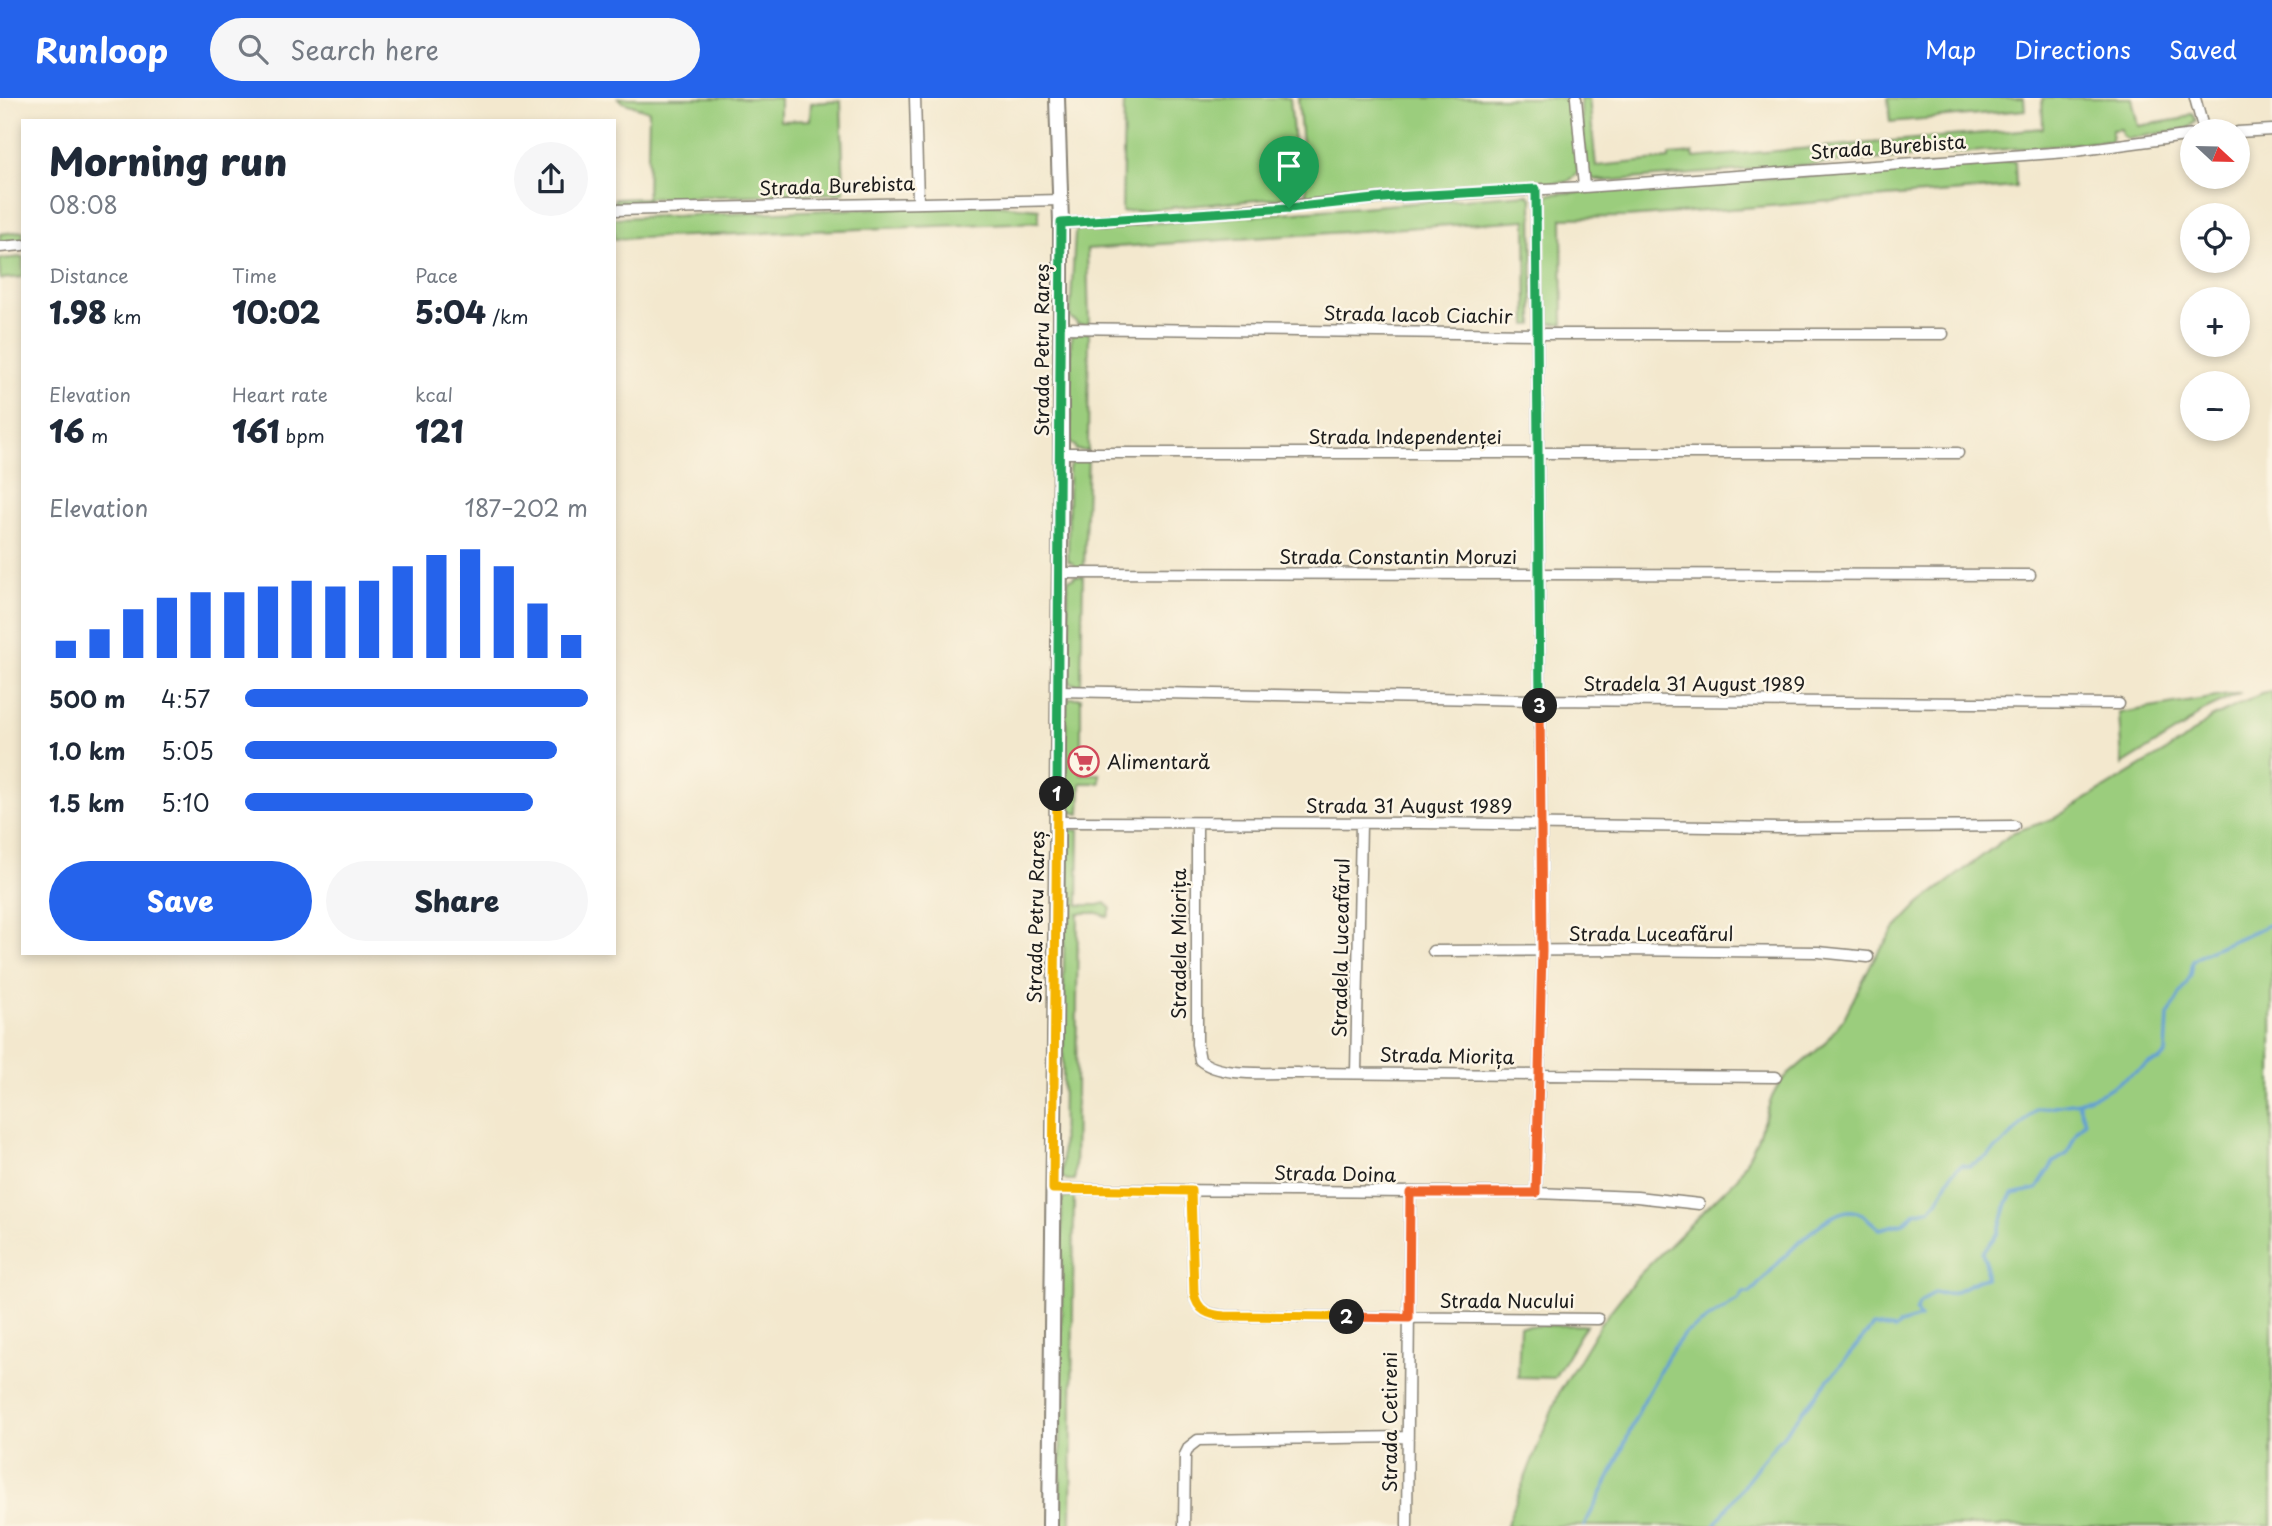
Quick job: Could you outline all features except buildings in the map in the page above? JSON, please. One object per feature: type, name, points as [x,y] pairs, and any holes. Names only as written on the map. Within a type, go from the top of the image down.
[{"type":"main road","name":"Strada Petru Rareș","points":[[1050,1526],[1061,453],[1061,223],[1057,98]]},
{"type":"street","points":[[915,98],[918,201]]},
{"type":"street","points":[[1576,98],[1584,187]]},
{"type":"street","points":[[2195,98],[2201,119]]},
{"type":"street","points":[[2250,131],[2272,130]]},
{"type":"street","name":"Strada Burebista","points":[[1061,223],[1394,197],[1584,187],[2067,152],[2180,137]]},
{"type":"street","points":[[1536,189],[1542,951],[1536,1193]]},
{"type":"street","name":"Strada Burebista","points":[[616,210],[918,201],[1060,200]]},
{"type":"street","points":[[0,247],[21,245]]},
{"type":"street","name":"Strada Iacob Ciachir","points":[[1061,328],[1537,334],[1942,334]]},
{"type":"street","name":"Strada Independenței","points":[[1061,453],[1958,453]]},
{"type":"street","name":"Strada Constantin Moruzi","points":[[1059,573],[2029,575]]},
{"type":"street","name":"Stradela 31 August 1989","points":[[1058,691],[1540,700],[2119,704]]},
{"type":"street","name":"Strada 31 August 1989","points":[[1057,822],[1767,828],[2014,827]]},
{"type":"street","name":"Stradela Miorița","points":[[1196,823],[1197,1044],[1198,1056],[1203,1063]]},
{"type":"street","name":"Stradela Luceafărul","points":[[1356,1072],[1361,824]]},
{"type":"street","name":"Strada Luceafărul","points":[[1433,951],[1818,952],[1868,957]]},
{"type":"street","name":"Strada Miorița","points":[[1203,1063],[1217,1070],[1238,1072],[1776,1076]]},
{"type":"street","name":"Strada Doina","points":[[1053,1189],[1536,1193],[1637,1197],[1699,1204]]},
{"type":"street","name":"Strada Nucului","points":[[1191,1191],[1194,1293],[1197,1305],[1207,1312],[1225,1316],[1598,1318]]},
{"type":"street","name":"Strada Cetireni","points":[[1407,1526],[1410,1193]]},
{"type":"street","points":[[1184,1526],[1185,1458],[1189,1447],[1198,1440],[1407,1437]]},
{"type":"green space","points":[[618,98],[780,98],[780,121],[810,120],[811,103],[841,101],[844,193],[648,198],[647,203],[616,204],[616,199],[647,198],[649,111],[622,102]]},
{"type":"green space","points":[[1124,98],[1290,98],[1298,191],[1292,197],[1122,212]]},
{"type":"green space","points":[[1298,98],[1571,98],[1578,171],[1567,182],[1311,200],[1306,192]]},
{"type":"green space","points":[[1580,98],[1589,98],[1596,166],[1669,159],[1669,155],[1693,153],[1694,158],[2043,128],[2042,98],[2132,98],[2138,126],[2180,119],[2180,130],[2127,139],[2122,135],[2121,129],[2112,130],[2111,141],[1605,181],[1593,179],[1586,169]]},
{"type":"green space","points":[[1888,98],[2024,98],[2025,110],[1890,122]]},
{"type":"green space","points":[[2192,113],[2195,119],[2181,119]]},
{"type":"green space","points":[[2015,161],[2016,187],[1627,217],[1562,218],[1563,324],[1544,323],[1541,205],[1549,194]]},
{"type":"green space","points":[[1527,194],[1532,199],[1533,325],[1527,325],[1526,220],[1087,249],[1089,325],[1077,324],[1070,318],[1075,233],[1078,229]]},
{"type":"green space","points":[[988,204],[1039,209],[1039,222],[616,239],[616,218]]},
{"type":"green space","points":[[21,231],[21,241],[0,243],[0,234]]},
{"type":"green space","points":[[21,257],[21,277],[0,279],[0,259]]},
{"type":"green space","points":[[1089,332],[1088,451],[1076,450],[1070,443],[1071,339],[1072,334]]},
{"type":"green space","points":[[1076,457],[1088,457],[1084,568],[1074,568],[1074,564],[1068,561],[1069,467]]},
{"type":"green space","points":[[1074,576],[1083,576],[1081,685],[1067,680],[1068,582]]},
{"type":"green space","points":[[2272,692],[2272,1526],[1506,1526],[1559,1393],[1601,1323],[1639,1275],[1738,1177],[1756,1142],[1780,1082],[1823,1045],[1844,1018],[1873,960],[1894,930],[1920,903],[2014,832],[2053,819],[2181,742],[2211,718],[2261,694]]},
{"type":"green space","points":[[2241,693],[2203,711],[2185,726],[2122,765],[2119,713]]},
{"type":"green space","points":[[1081,698],[1081,774],[1100,774],[1100,783],[1081,783],[1080,814],[1072,812],[1066,803],[1066,700]]},
{"type":"green space","points":[[1069,830],[1079,830],[1078,905],[1106,903],[1111,909],[1108,917],[1098,913],[1078,913],[1075,1180],[1062,1177],[1065,837]]},
{"type":"green space","points":[[1074,1196],[1071,1526],[1060,1526],[1062,1199]]},
{"type":"green space","points":[[1586,1325],[1554,1378],[1518,1377],[1520,1326]]},
{"type":"waterway","points":[[1584,1526],[1610,1477],[1641,1406],[1668,1356],[1684,1334],[1738,1300],[1743,1293],[1750,1293],[1798,1243],[1827,1220],[1840,1213],[1852,1211],[1864,1216],[1880,1229],[1903,1223],[1915,1213],[1930,1209],[1938,1201],[1952,1173],[1962,1165],[1969,1166],[1986,1157],[2008,1139],[2036,1109],[2078,1102],[2105,1091],[2148,1064],[2160,1060],[2166,1054],[2168,1016],[2191,975],[2193,961],[2211,950],[2272,923]]},
{"type":"waterway","points":[[1714,1526],[1760,1463],[1873,1326],[1895,1329],[1900,1324],[1920,1318],[1916,1312],[1919,1304],[1934,1292],[1949,1293],[1986,1278],[1986,1263],[1982,1253],[1998,1233],[2007,1203],[2013,1194],[2037,1189],[2054,1162],[2067,1154],[2085,1121],[2078,1103]]},
{"type":"place","name":"Alimentară","points":[[1084,762]]},
{"type":"route","points":[[1536,189],[1542,951],[1536,1193],[1410,1193],[1409,1318],[1210,1314],[1195,1302],[1191,1191],[1053,1189],[1061,223],[1289,208],[1394,197],[1536,189]]}]
